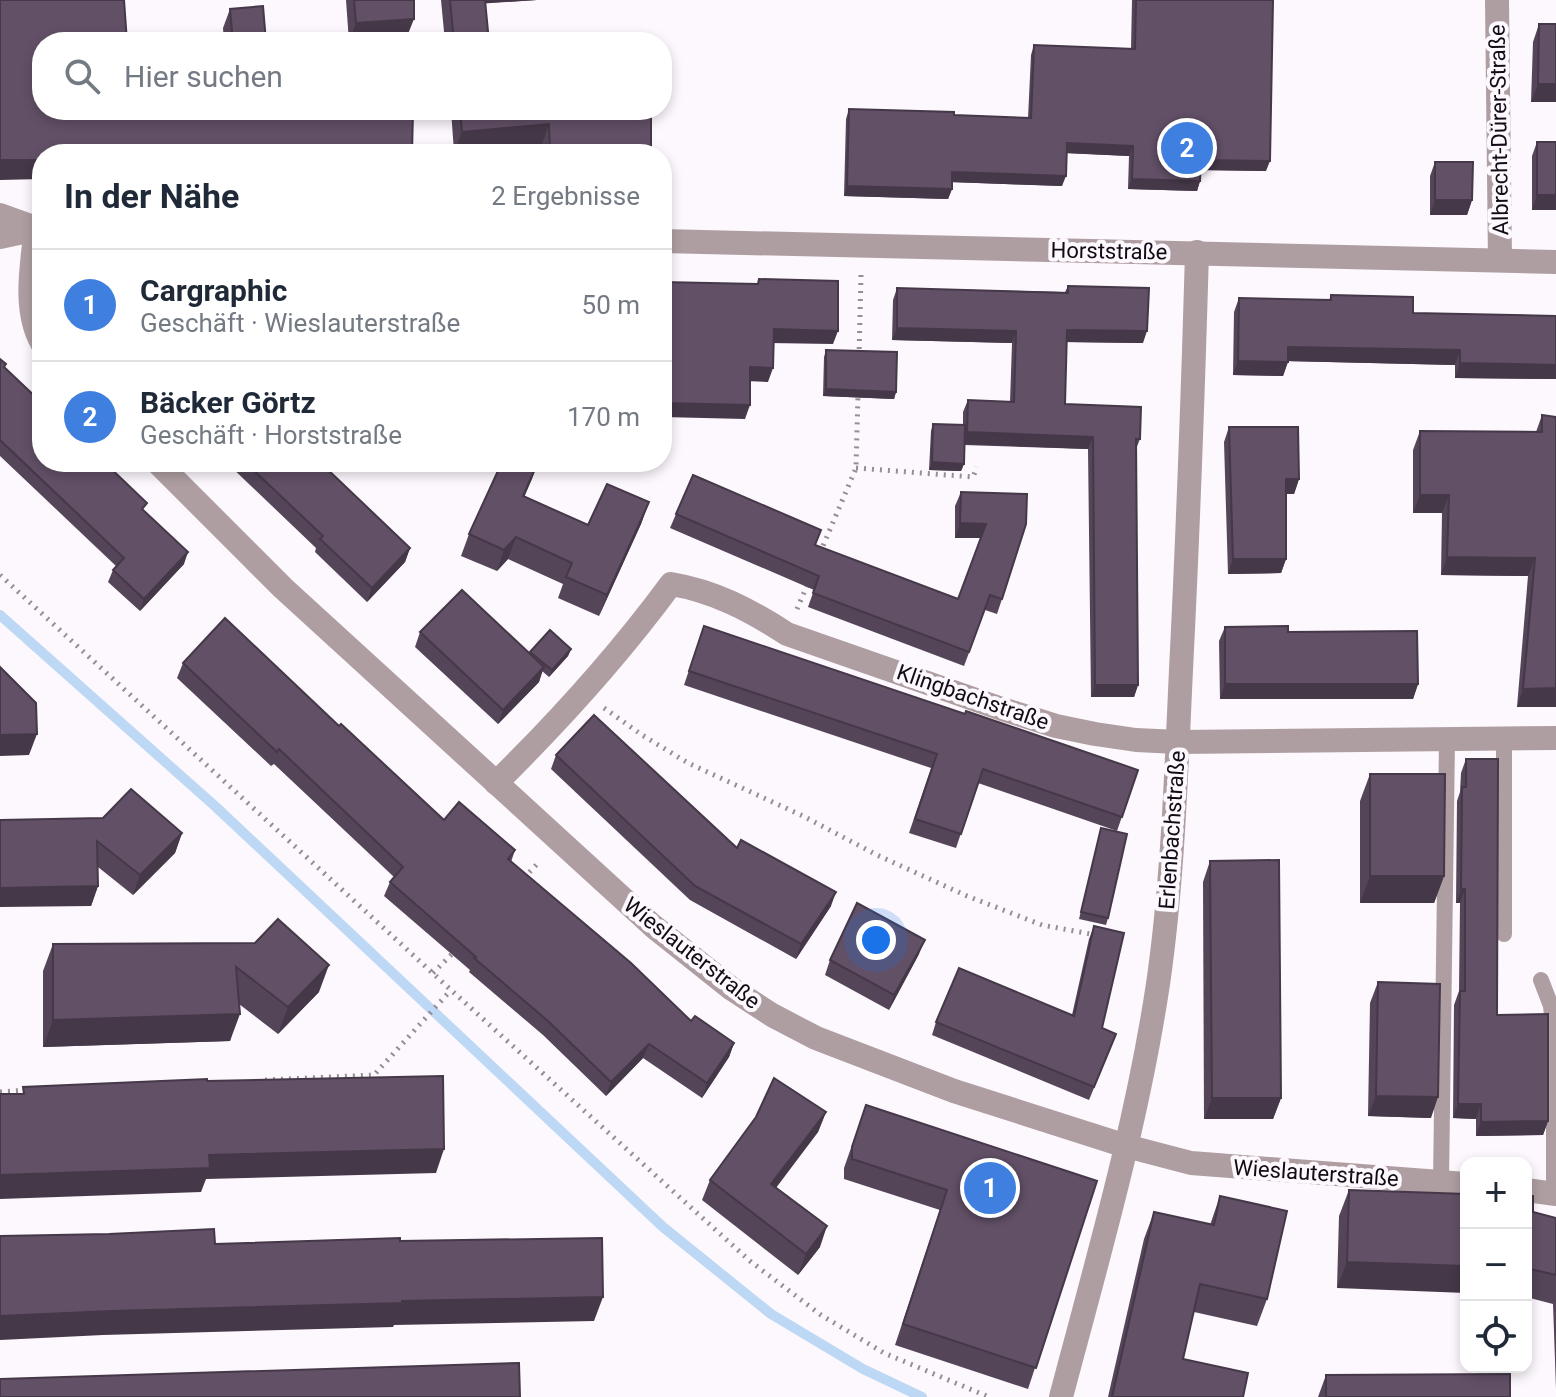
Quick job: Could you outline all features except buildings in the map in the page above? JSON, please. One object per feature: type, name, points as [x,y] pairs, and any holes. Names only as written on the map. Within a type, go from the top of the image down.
[{"type":"street","name":"Albrecht-Dürer-Straße","points":[[1497,0],[1500,260]]},
{"type":"street","points":[[0,215],[32,226]]},
{"type":"street","points":[[0,237],[32,230]]},
{"type":"street","name":"Horststraße","points":[[672,241],[1556,262]]},
{"type":"street","name":"Erlenbachstraße","points":[[1061,1397],[1126,1146],[1159,972],[1172,847],[1178,742],[1197,252]]},
{"type":"street","points":[[32,267],[32,315]]},
{"type":"street","name":"Wieslauterstraße","points":[[167,472],[283,588],[653,926],[732,989],[772,1015],[816,1038],[954,1091],[1126,1146],[1191,1163],[1460,1184]]},
{"type":"street","name":"Klingbachstraße","points":[[496,783],[583,693],[671,584],[718,596],[787,634],[1002,709],[1056,726],[1122,738],[1178,742],[1556,738]]},
{"type":"street","points":[[1532,1191],[1555,1194]]},
{"type":"lane","points":[[1504,739],[1504,934]]},
{"type":"lane","points":[[1441,1182],[1447,740]]},
{"type":"lane","points":[[1541,980],[1551,1006],[1554,1032],[1555,1194]]},
{"type":"path","points":[[859,357],[862,246]]},
{"type":"path","points":[[816,565],[856,468],[858,388]]},
{"type":"path","points":[[856,468],[973,477],[977,467]]},
{"type":"path","points":[[0,575],[750,1261],[821,1315],[884,1353],[989,1397]]},
{"type":"path","points":[[787,634],[810,579]]},
{"type":"path","points":[[583,693],[688,763],[803,816],[877,855],[967,896],[1042,925],[1107,936]]},
{"type":"path","points":[[517,885],[559,840]]},
{"type":"path","points":[[433,974],[454,951]]},
{"type":"path","points":[[265,1080],[374,1075],[451,990]]},
{"type":"path","points":[[0,1092],[31,1090]]},
{"type":"waterway","points":[[0,615],[216,807],[663,1227],[771,1314],[863,1369],[922,1397]]},
{"type":"place","name":"Bäcker Görtz","points":[[1187,148]]},
{"type":"place","name":"Cargraphic","points":[[990,1188]]}]
